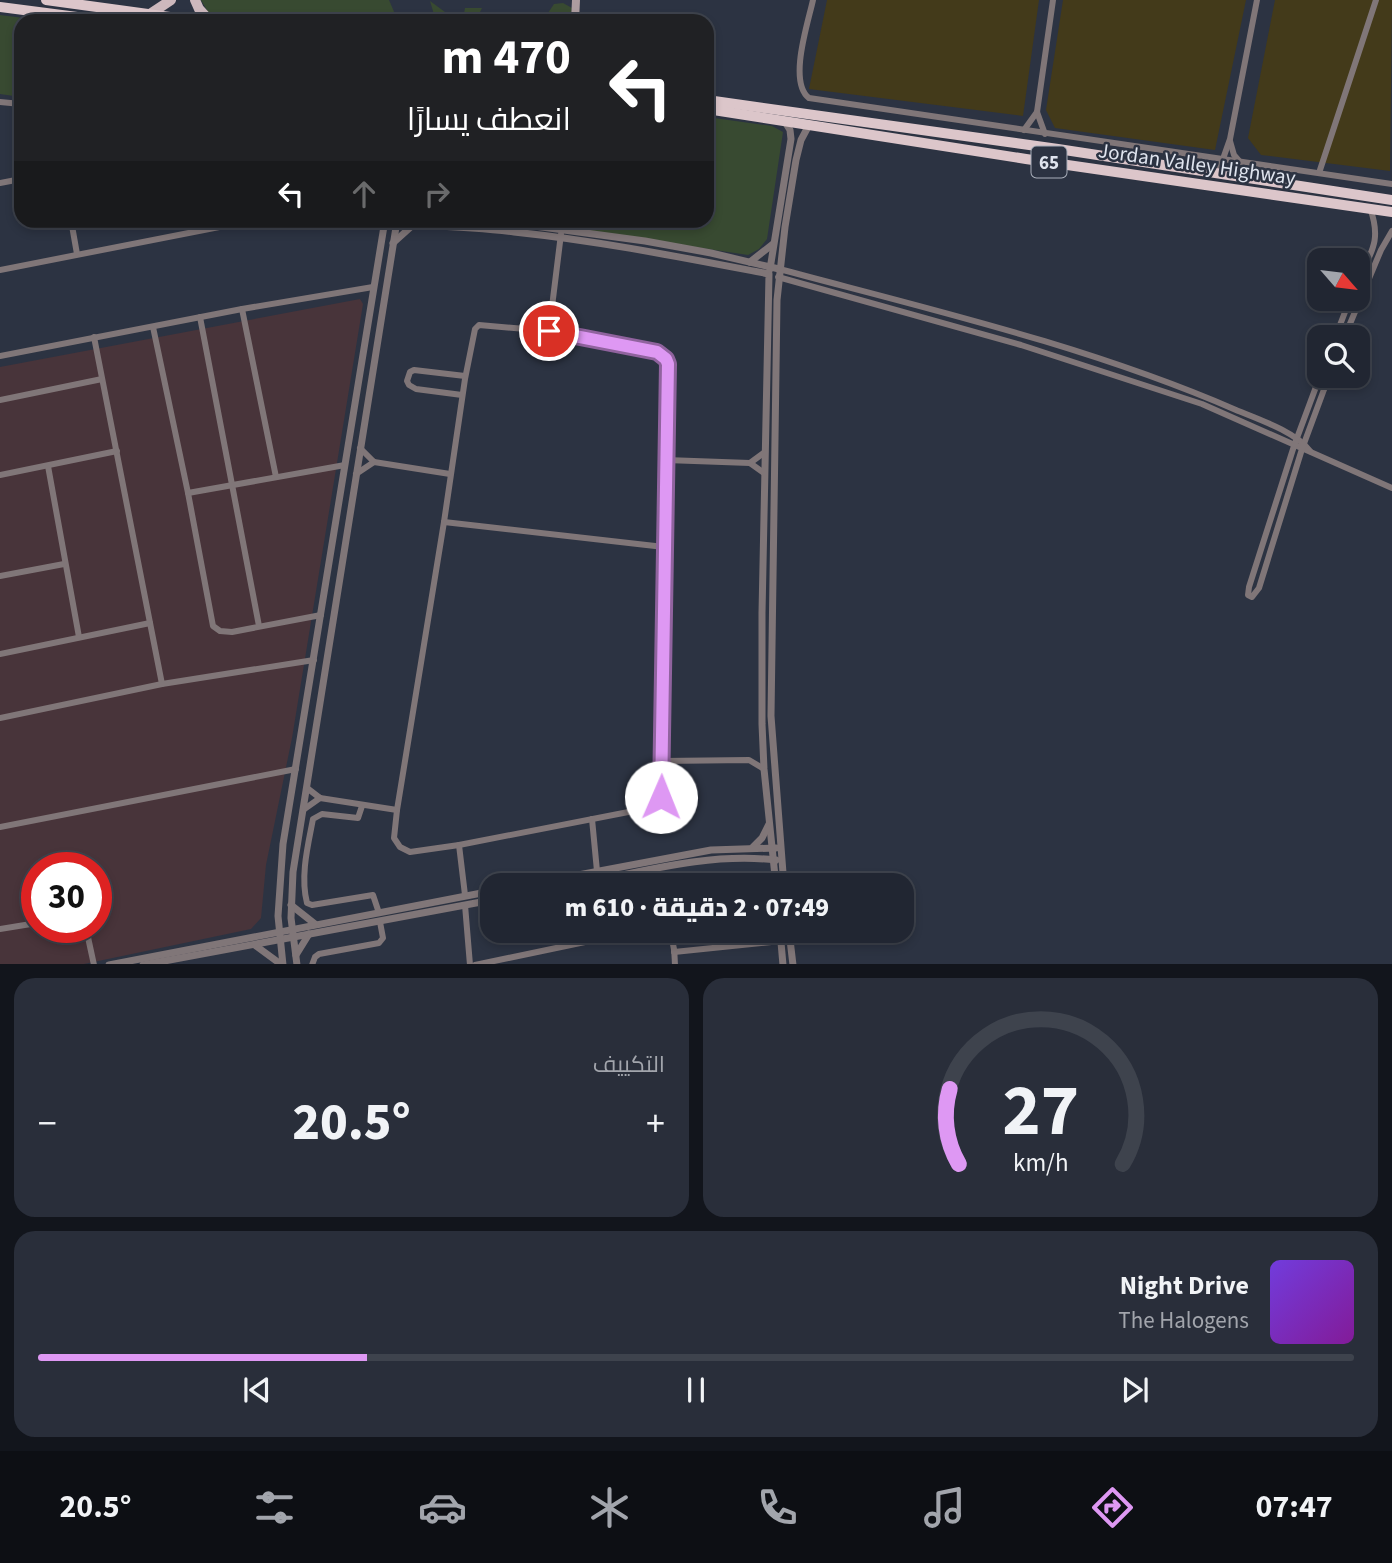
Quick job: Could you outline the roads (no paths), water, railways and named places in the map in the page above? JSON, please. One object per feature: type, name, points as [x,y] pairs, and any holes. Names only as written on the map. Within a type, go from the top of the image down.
[{"type":"highway","points":[[46,0],[150,14]]},
{"type":"highway","points":[[0,7],[54,14]]},
{"type":"highway","name":"Jordan Valley Highway","points":[[714,102],[785,122],[1392,212]]},
{"type":"highway","name":"Jordan Valley Highway","points":[[714,109],[750,111],[1128,160],[1392,200]]},
{"type":"main road","points":[[150,14],[171,0]]},
{"type":"street","points":[[813,0],[799,82],[802,92],[808,98],[1392,184]]},
{"type":"street","points":[[1024,130],[1037,112],[1053,0]]},
{"type":"street","points":[[1218,173],[1230,139],[1257,0]]},
{"type":"street","points":[[1319,173],[1376,0]]},
{"type":"street","points":[[1037,112],[1045,134]]},
{"type":"street","points":[[780,873],[772,848],[762,750],[768,290],[791,139],[785,122]]},
{"type":"street","points":[[775,873],[780,848],[771,716],[771,576],[779,273],[796,160],[801,140],[809,125]]},
{"type":"street","points":[[1230,139],[1234,155],[1242,163]]},
{"type":"street","points":[[1128,160],[1130,146]]},
{"type":"street","points":[[1370,208],[1376,224],[1376,237],[1370,252]]},
{"type":"street","points":[[72,228],[77,254]]},
{"type":"street","points":[[0,270],[214,228]]},
{"type":"street","points":[[283,964],[279,941],[280,867],[384,228]]},
{"type":"street","points":[[296,960],[291,904],[293,872],[395,228]]},
{"type":"street","points":[[393,243],[410,228]]},
{"type":"street","points":[[463,228],[561,233],[676,246],[750,262],[1073,361],[1202,404],[1392,488]]},
{"type":"street","points":[[533,228],[754,271],[770,270]]},
{"type":"street","points":[[1349,325],[1392,231]]},
{"type":"street","points":[[549,331],[561,233]]},
{"type":"street","points":[[750,262],[774,243]]},
{"type":"street","points":[[754,271],[768,290]]},
{"type":"street","points":[[779,273],[1098,357],[1204,396],[1297,439],[1306,448]]},
{"type":"street","points":[[0,356],[242,309],[373,287]]},
{"type":"street","points":[[242,309],[276,477]]},
{"type":"street","points":[[200,317],[260,626]]},
{"type":"street","points":[[479,325],[549,331],[657,352],[666,359],[668,390],[661,797],[658,804],[592,819],[410,852],[400,848],[394,838],[397,810],[462,395],[475,329],[479,325]]},
{"type":"street","points":[[153,327],[213,626],[224,632],[321,615]]},
{"type":"street","points":[[94,337],[162,684]]},
{"type":"street","points":[[462,395],[416,389],[407,381],[410,372],[414,370],[466,376]]},
{"type":"street","points":[[0,400],[102,379]]},
{"type":"street","points":[[1316,388],[1249,587],[1248,595],[1252,597],[1259,588],[1325,388]]},
{"type":"street","points":[[360,449],[373,462],[450,474]]},
{"type":"street","points":[[0,475],[117,451]]},
{"type":"street","points":[[750,463],[765,452]]},
{"type":"street","points":[[666,460],[750,463],[764,472]]},
{"type":"street","points":[[356,474],[373,462]]},
{"type":"street","points":[[188,494],[345,465]]},
{"type":"street","points":[[48,466],[79,637]]},
{"type":"street","points":[[444,522],[664,547]]},
{"type":"street","points":[[331,558],[343,557]]},
{"type":"street","points":[[0,576],[64,564]]},
{"type":"street","points":[[0,654],[150,623]]},
{"type":"street","points":[[0,718],[162,684],[314,660]]},
{"type":"street","points":[[749,761],[762,750]]},
{"type":"street","points":[[662,761],[749,761],[764,769]]},
{"type":"street","points":[[0,827],[296,769]]},
{"type":"street","points":[[307,788],[320,799],[397,810]]},
{"type":"street","points":[[303,810],[320,799]]},
{"type":"street","points":[[362,806],[358,818],[322,814],[313,819],[305,865],[305,895],[307,902],[312,905],[373,895],[379,913]]},
{"type":"street","points":[[592,819],[597,871]]},
{"type":"street","points":[[752,848],[762,838],[770,823]]},
{"type":"street","points":[[459,845],[465,895]]},
{"type":"street","points":[[587,873],[711,850],[780,848]]},
{"type":"street","points":[[643,873],[693,862],[744,857],[777,860]]},
{"type":"street","points":[[757,858],[774,873]]},
{"type":"street","points":[[143,964],[279,930],[480,893]]},
{"type":"street","points":[[109,964],[255,946],[480,902]]},
{"type":"street","points":[[291,904],[315,924]]},
{"type":"street","points":[[465,905],[473,964],[568,943]]},
{"type":"street","points":[[312,964],[319,954],[379,943],[383,938],[380,922]]},
{"type":"street","points":[[0,929],[21,926]]},
{"type":"street","points":[[296,960],[309,934]]},
{"type":"street","points":[[89,943],[94,964]]},
{"type":"street","points":[[673,943],[675,964]]},
{"type":"street","points":[[674,952],[761,943]]},
{"type":"street","points":[[780,943],[783,964]]},
{"type":"street","points":[[790,943],[793,964]]},
{"type":"street","points":[[255,946],[283,964]]}]
